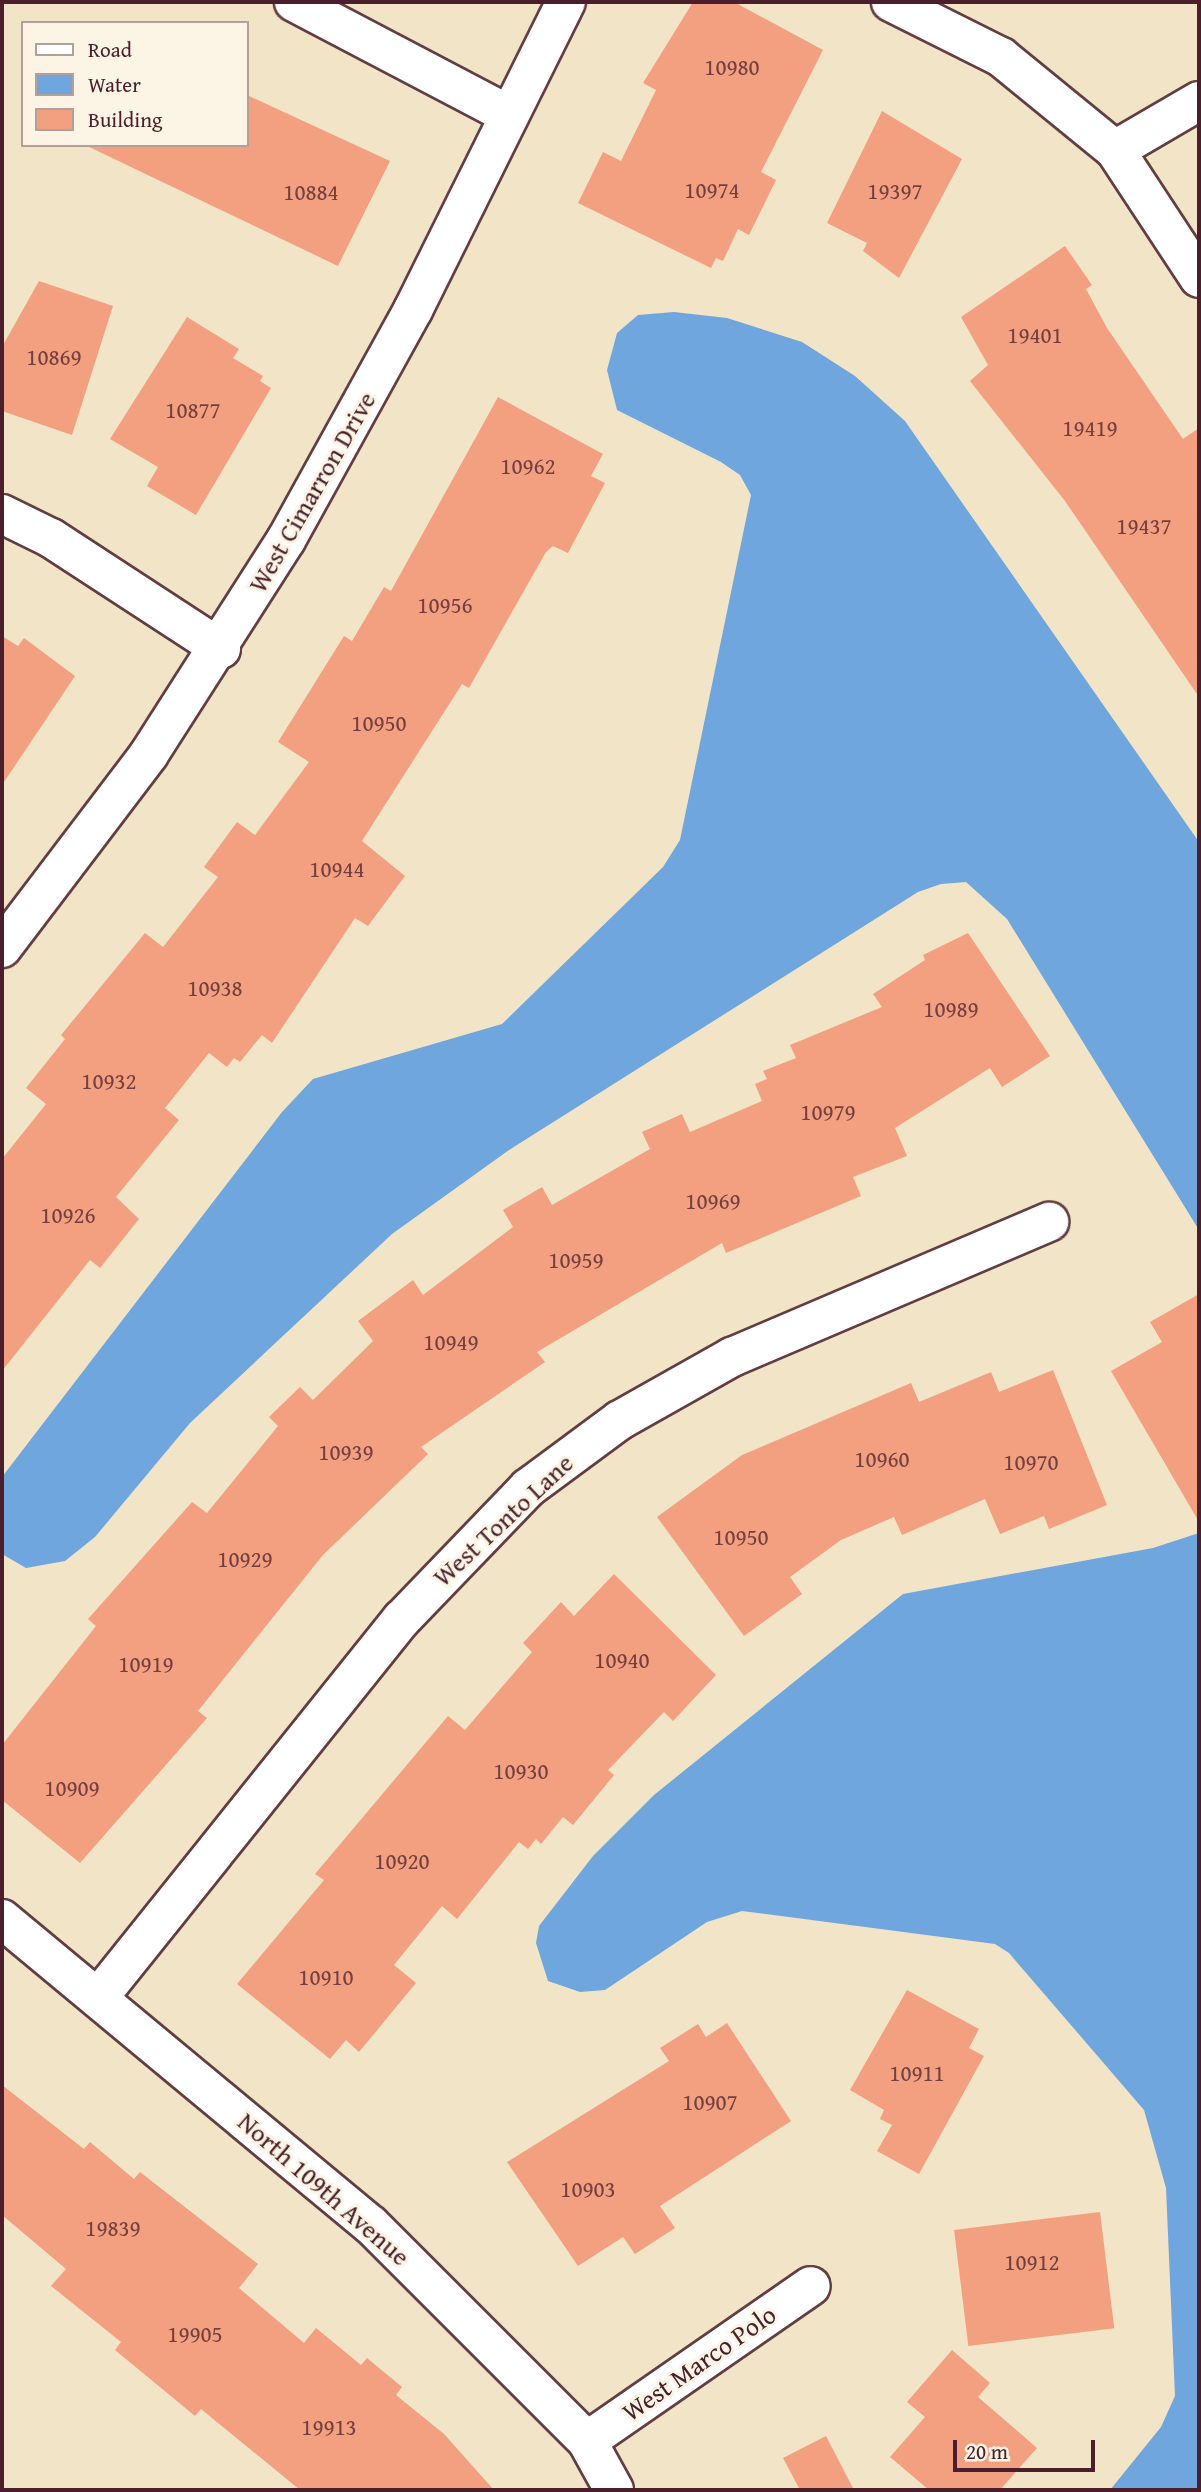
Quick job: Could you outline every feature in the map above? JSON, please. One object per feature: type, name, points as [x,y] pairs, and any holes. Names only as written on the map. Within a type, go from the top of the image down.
[{"type":"street","points":[[293,2],[509,115]]},
{"type":"street","name":"West Cimarron Drive","points":[[2,948],[103,819],[220,649],[348,432],[566,2]]},
{"type":"street","points":[[891,2],[1001,57],[1115,150],[1199,278]]},
{"type":"street","points":[[1115,150],[1199,101]]},
{"type":"street","points":[[2,514],[51,538],[220,649]]},
{"type":"street","name":"West Tonto Lane","points":[[97,1998],[402,1619],[528,1488],[620,1420],[732,1357],[1049,1222]]},
{"type":"street","name":"North 109th Avenue","points":[[2,1919],[371,2225],[587,2441],[614,2490]]},
{"type":"street","name":"West Marco Polo","points":[[587,2441],[811,2286]]},
{"type":"water","points":[[674,312],[727,318],[802,342],[855,376],[905,421],[1199,842],[1199,1230],[1007,919],[966,882],[941,884],[918,892],[509,1150],[392,1234],[190,1423],[95,1537],[65,1561],[26,1568],[2,1554],[2,1477],[282,1112],[313,1079],[502,1024],[663,867],[680,840],[751,495],[740,475],[721,462],[617,410],[607,370],[617,333],[638,315]]},
{"type":"water","points":[[1199,1533],[1199,2490],[1110,2490],[1161,2427],[1175,2396],[1166,2188],[1144,2110],[1009,1953],[995,1944],[742,1911],[707,1922],[605,1990],[580,1992],[548,1981],[536,1943],[539,1926],[593,1856],[654,1795],[903,1594],[1153,1548]]},
{"type":"building","points":[[693,2],[734,2],[823,50],[761,172],[776,180],[749,235],[738,229],[723,261],[716,258],[711,268],[578,203],[603,152],[621,161],[656,90],[643,83]]},
{"type":"building","points":[[248,95],[390,161],[338,266],[89,147],[248,147]]},
{"type":"building","points":[[882,111],[962,159],[899,278],[863,251],[867,243],[827,223]]},
{"type":"building","points":[[1065,246],[1092,285],[1086,289],[1107,328],[1183,439],[1199,428],[1199,697],[1065,501],[970,381],[988,365],[961,317]]},
{"type":"building","points":[[39,281],[113,306],[72,435],[2,411],[2,347]]},
{"type":"building","points":[[187,317],[239,349],[233,358],[263,376],[260,381],[271,388],[196,515],[147,486],[158,467],[110,439]]},
{"type":"building","points":[[498,397],[603,454],[591,476],[605,483],[568,553],[553,546],[546,552],[469,688],[462,684],[362,841],[405,876],[368,926],[355,918],[272,1043],[262,1035],[240,1062],[234,1058],[227,1067],[209,1053],[165,1108],[179,1120],[116,1197],[139,1219],[100,1268],[90,1260],[2,1371],[2,1159],[46,1104],[26,1088],[65,1039],[61,1035],[145,933],[163,947],[218,877],[204,867],[237,822],[255,835],[309,762],[278,742],[344,636],[352,641],[384,587],[391,591]]},
{"type":"building","points":[[2,636],[18,646],[24,638],[75,676],[2,785]]},
{"type":"building","points":[[968,933],[1050,1056],[1002,1087],[990,1068],[895,1128],[907,1156],[853,1177],[861,1196],[726,1253],[722,1243],[537,1352],[545,1362],[421,1447],[428,1454],[323,1555],[198,1711],[207,1718],[80,1863],[2,1800],[2,1745],[96,1626],[88,1619],[192,1502],[207,1513],[278,1426],[269,1417],[300,1387],[313,1400],[373,1341],[358,1321],[413,1280],[423,1295],[513,1227],[503,1210],[542,1187],[552,1205],[650,1149],[642,1132],[682,1114],[690,1132],[762,1101],[755,1084],[767,1079],[763,1071],[796,1058],[790,1045],[882,1007],[873,994],[925,960],[923,955]]},
{"type":"building","points":[[1199,1294],[1199,1522],[1111,1371],[1162,1342],[1150,1322]]},
{"type":"building","points":[[1053,1370],[1107,1505],[1049,1529],[1044,1516],[1000,1534],[985,1499],[902,1535],[894,1517],[841,1540],[790,1577],[802,1594],[744,1636],[657,1517],[742,1455],[911,1383],[919,1402],[991,1372],[999,1392]]},
{"type":"building","points":[[614,1574],[716,1675],[673,1721],[664,1712],[608,1770],[614,1775],[573,1825],[563,1817],[541,1844],[536,1839],[528,1849],[519,1842],[457,1919],[442,1906],[394,1965],[416,1983],[359,2052],[346,2040],[330,2059],[237,1984],[324,1880],[315,1874],[448,1716],[465,1730],[532,1652],[523,1643],[561,1602],[574,1616]]},
{"type":"building","points":[[907,1990],[979,2029],[969,2048],[984,2056],[919,2174],[877,2151],[892,2125],[880,2119],[884,2110],[850,2090]]},
{"type":"building","points":[[727,2023],[791,2121],[660,2206],[675,2228],[635,2254],[623,2237],[578,2266],[507,2162],[669,2061],[660,2048],[698,2024],[706,2037]]},
{"type":"building","points":[[2,2085],[84,2149],[90,2142],[134,2179],[140,2172],[258,2264],[239,2288],[304,2343],[316,2328],[361,2365],[367,2358],[402,2387],[396,2395],[444,2434],[494,2490],[300,2490],[201,2409],[195,2416],[115,2350],[121,2342],[51,2286],[66,2269],[2,2215]]},
{"type":"building","points":[[1100,2212],[1114,2328],[968,2346],[954,2230]]},
{"type":"building","points":[[952,2350],[990,2383],[978,2397],[1037,2448],[1000,2490],[929,2490],[890,2457],[925,2417],[907,2402]]},
{"type":"building","points":[[826,2436],[854,2490],[800,2490],[783,2458]]}]
